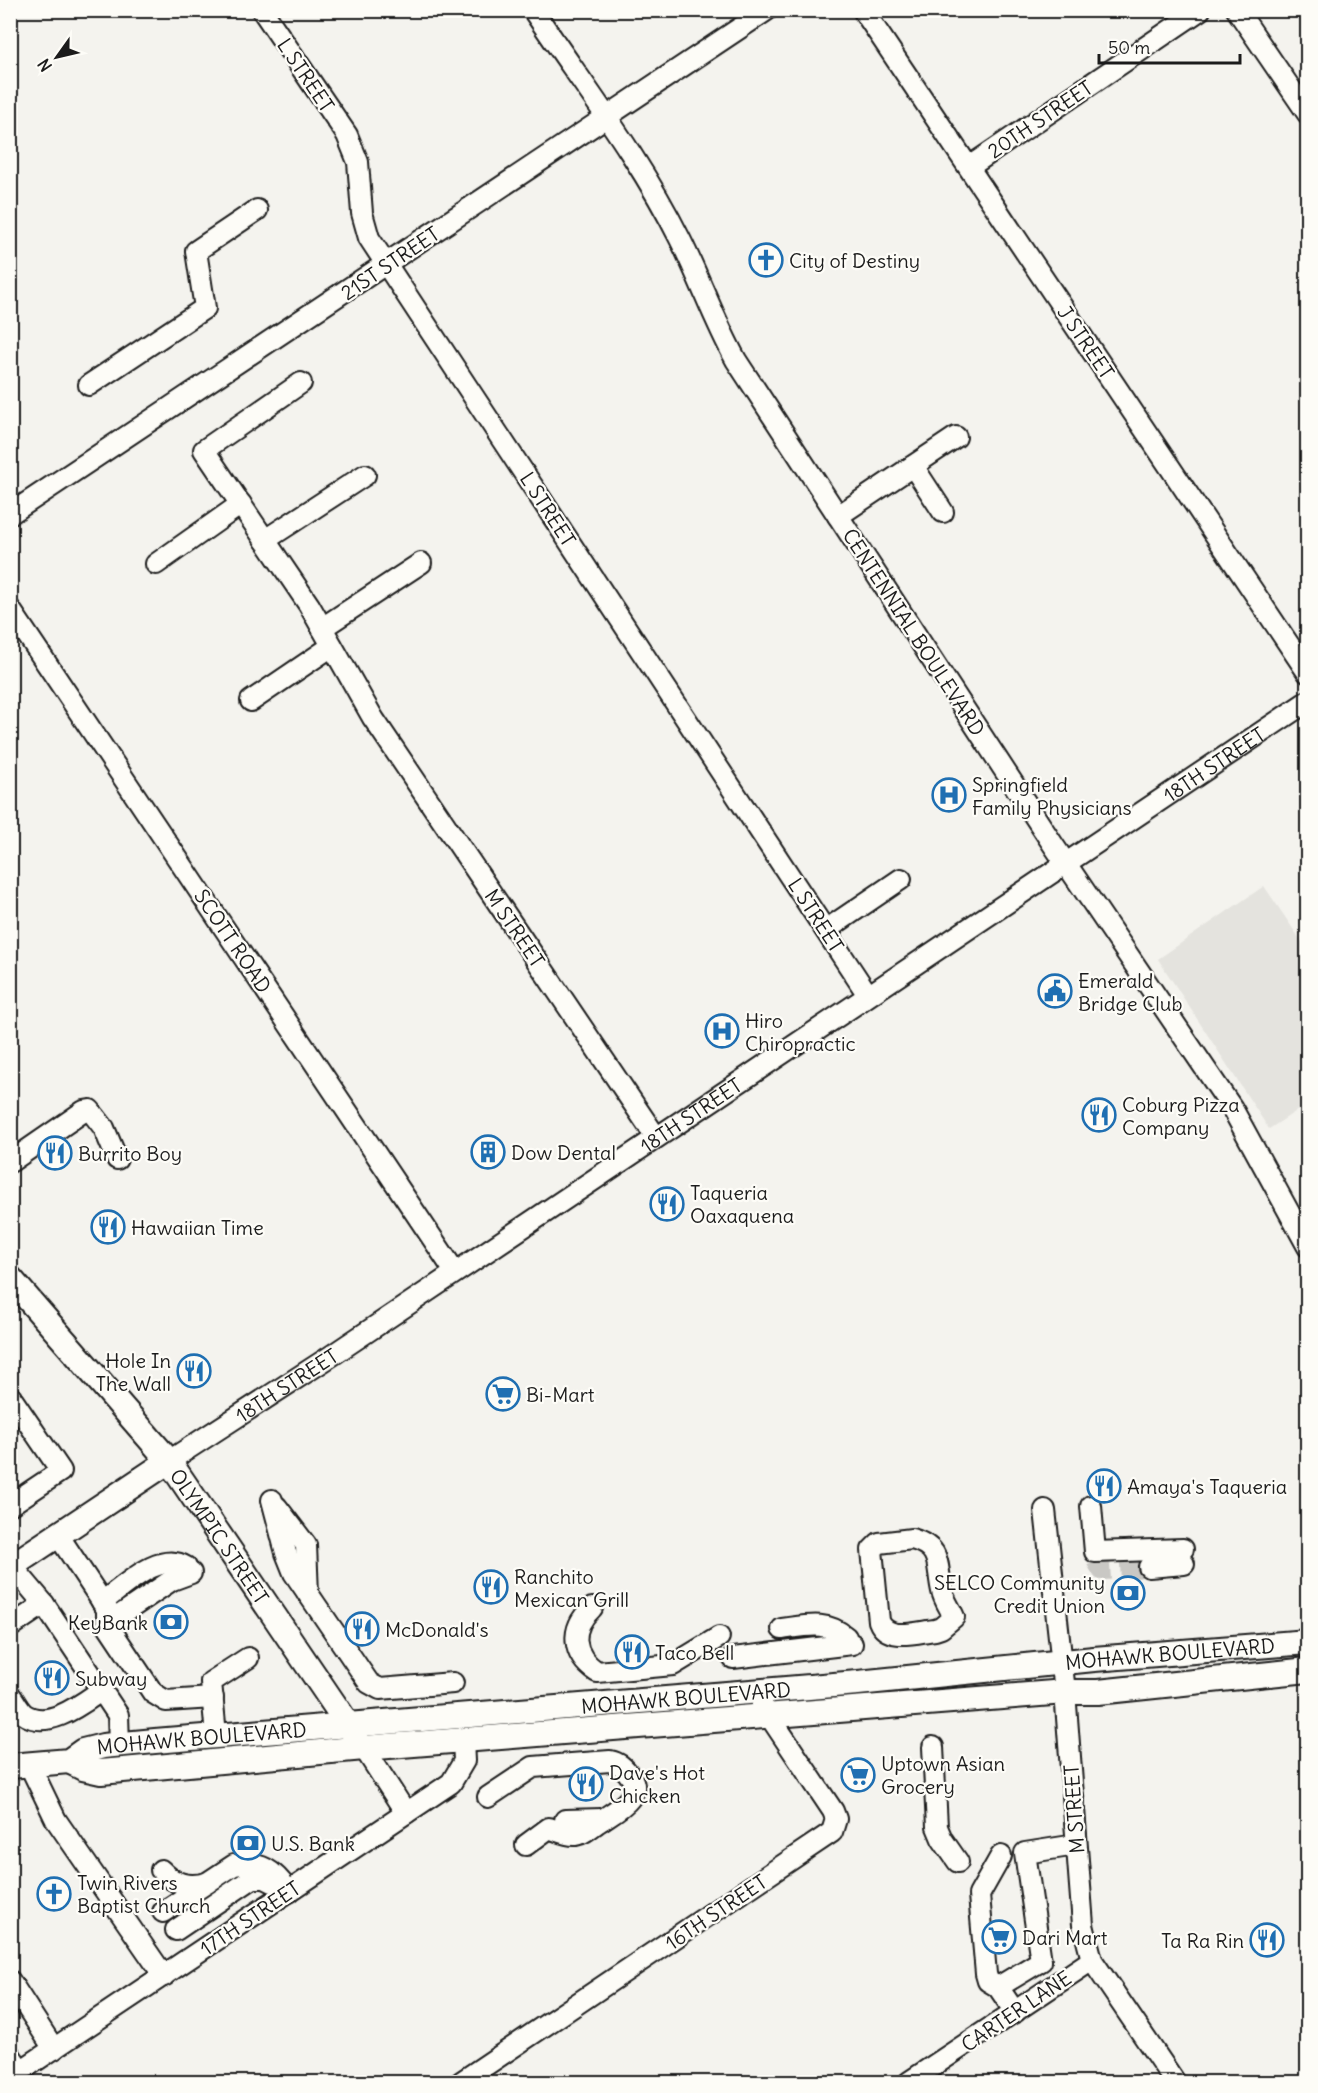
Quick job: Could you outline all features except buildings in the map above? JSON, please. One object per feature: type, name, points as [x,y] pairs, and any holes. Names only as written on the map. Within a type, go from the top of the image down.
[{"type":"main road","name":"OLYMPIC STREET","points":[[10,1278],[169,1461],[364,1748]]},
{"type":"main road","name":"18TH STREET","points":[[11,1566],[169,1461]]},
{"type":"main road","name":"MOHAWK BOULEVARD","points":[[20,1765],[69,1761],[83,1751],[119,1744],[858,1683],[1062,1662],[1308,1642]]},
{"type":"main road","name":"MOHAWK BOULEVARD","points":[[69,1761],[83,1768],[101,1772],[768,1715],[1065,1692],[1098,1692],[1308,1670]]},
{"type":"street","name":"L STREET","points":[[262,10],[347,135],[358,162],[362,213],[369,238],[868,995]]},
{"type":"street","name":"CENTENNIAL BOULEVARD","points":[[533,10],[606,119],[680,238],[716,324],[736,360],[1066,861],[1232,1108],[1308,1247]]},
{"type":"street","name":"21ST STREET","points":[[10,514],[767,10]]},
{"type":"street","name":"J STREET","points":[[863,10],[1308,673]]},
{"type":"street","name":"20TH STREET","points":[[969,166],[1200,10]]},
{"type":"street","points":[[1238,10],[1308,114]]},
{"type":"street","points":[[89,386],[205,308],[196,251],[257,210]]},
{"type":"street","name":"M STREET","points":[[301,383],[204,450],[322,628],[373,718],[656,1137]]},
{"type":"street","points":[[838,516],[957,437]]},
{"type":"street","points":[[913,466],[943,512]]},
{"type":"street","points":[[265,540],[365,475]]},
{"type":"street","points":[[156,564],[241,504]]},
{"type":"street","points":[[322,628],[421,563]]},
{"type":"street","name":"SCOTT ROAD","points":[[10,609],[454,1272]]},
{"type":"street","points":[[251,701],[332,646]]},
{"type":"street","name":"18TH STREET","points":[[169,1461],[1308,701]]},
{"type":"street","points":[[826,930],[901,879]]},
{"type":"street","points":[[10,1162],[84,1111],[90,1110],[104,1128],[117,1160]]},
{"type":"street","points":[[10,1396],[61,1471],[10,1505]]},
{"type":"street","points":[[272,1500],[286,1553],[294,1573],[373,1688],[453,1683]]},
{"type":"street","points":[[1091,1506],[1096,1556],[1184,1556],[1149,1567]]},
{"type":"street","name":"M STREET","points":[[1045,1510],[1065,1692],[1083,1925],[1092,1960],[1174,2082]]},
{"type":"street","points":[[58,1535],[153,1693],[166,1701],[213,1698]]},
{"type":"street","points":[[912,1539],[929,1546],[939,1563],[942,1593],[954,1617],[935,1630],[886,1632],[879,1622],[871,1556],[874,1546],[879,1543],[912,1539]]},
{"type":"street","points":[[106,1612],[161,1562],[174,1560],[189,1570]]},
{"type":"street","points":[[11,1566],[44,1604],[118,1715],[119,1744]]},
{"type":"street","points":[[10,1627],[44,1604]]},
{"type":"street","points":[[592,1608],[581,1622],[577,1646],[583,1661],[597,1672],[673,1665],[720,1637]]},
{"type":"street","points":[[733,1658],[849,1641],[835,1628],[822,1625],[782,1629]]},
{"type":"street","points":[[216,1735],[211,1682],[248,1658]]},
{"type":"street","points":[[10,1695],[23,1714],[33,1718],[63,1716],[102,1690]]},
{"type":"street","name":"16TH STREET","points":[[461,2082],[832,1832],[836,1820],[833,1811],[753,1690]]},
{"type":"street","name":"17TH STREET","points":[[14,2068],[54,2049],[164,1976],[281,1890],[451,1783],[458,1776],[464,1761],[463,1740]]},
{"type":"street","points":[[933,1747],[937,1827],[942,1839],[958,1862]]},
{"type":"street","name":"OLYMPIC STREET","points":[[364,1748],[406,1813]]},
{"type":"street","points":[[488,1797],[533,1767],[610,1761],[620,1764],[631,1776],[634,1786],[633,1795],[623,1807],[574,1835],[549,1828],[526,1845]]},
{"type":"street","points":[[20,1765],[164,1976]]},
{"type":"street","points":[[565,1820],[603,1819]]},
{"type":"street","points":[[998,1987],[1041,1961],[1025,1853],[1076,1845]]},
{"type":"street","points":[[1000,1856],[979,1894],[986,1974],[988,1981],[998,1987],[1015,2012]]},
{"type":"street","points":[[260,1864],[279,1877],[281,1890],[266,1874],[244,1872],[169,1921],[208,1882],[234,1865],[260,1864]]},
{"type":"street","points":[[161,1870],[175,1882],[187,1885],[208,1882]]},
{"type":"street","name":"CARTER LANE","points":[[909,2082],[1092,1960]]},
{"type":"street","points":[[10,1981],[54,2049]]},
{"type":"shaded area","points":[[1264,886],[1308,951],[1307,1104],[1269,1129],[1158,959]]},
{"type":"tunnel","points":[[1096,1560],[1102,1570],[1149,1567]]},
{"type":"place","name":"City of Destiny","points":[[766,260]]},
{"type":"place","name":"Springfield Family Physicians","points":[[949,795]]},
{"type":"place","name":"Emerald Bridge Club","points":[[1055,991]]},
{"type":"place","name":"Hiro Chiropractic","points":[[722,1031]]},
{"type":"place","name":"Coburg Pizza Company","points":[[1099,1115]]},
{"type":"place","name":"Dow Dental","points":[[488,1152]]},
{"type":"place","name":"Burrito Boy","points":[[55,1153]]},
{"type":"place","name":"Taqueria Oaxaquena","points":[[667,1204]]},
{"type":"place","name":"Hawaiian Time","points":[[108,1227]]},
{"type":"place","name":"Hole In The Wall","points":[[194,1371]]},
{"type":"place","name":"Bi-Mart","points":[[503,1394]]},
{"type":"place","name":"Amaya's Taqueria","points":[[1104,1486]]},
{"type":"place","name":"Ranchito Mexican Grill","points":[[491,1587]]},
{"type":"place","name":"SELCO Community Credit Union","points":[[1128,1593]]},
{"type":"place","name":"KeyBank","points":[[171,1622]]},
{"type":"place","name":"McDonald's","points":[[362,1629]]},
{"type":"place","name":"Taco Bell","points":[[632,1652]]},
{"type":"place","name":"Subway","points":[[52,1678]]},
{"type":"place","name":"Uptown Asian Grocery","points":[[858,1775]]},
{"type":"place","name":"Dave's Hot Chicken","points":[[586,1784]]},
{"type":"place","name":"U.S. Bank","points":[[248,1843]]},
{"type":"place","name":"Twin Rivers Baptist Church","points":[[54,1894]]},
{"type":"place","name":"Dari Mart","points":[[999,1937]]},
{"type":"place","name":"Ta Ra Rin","points":[[1267,1940]]}]
